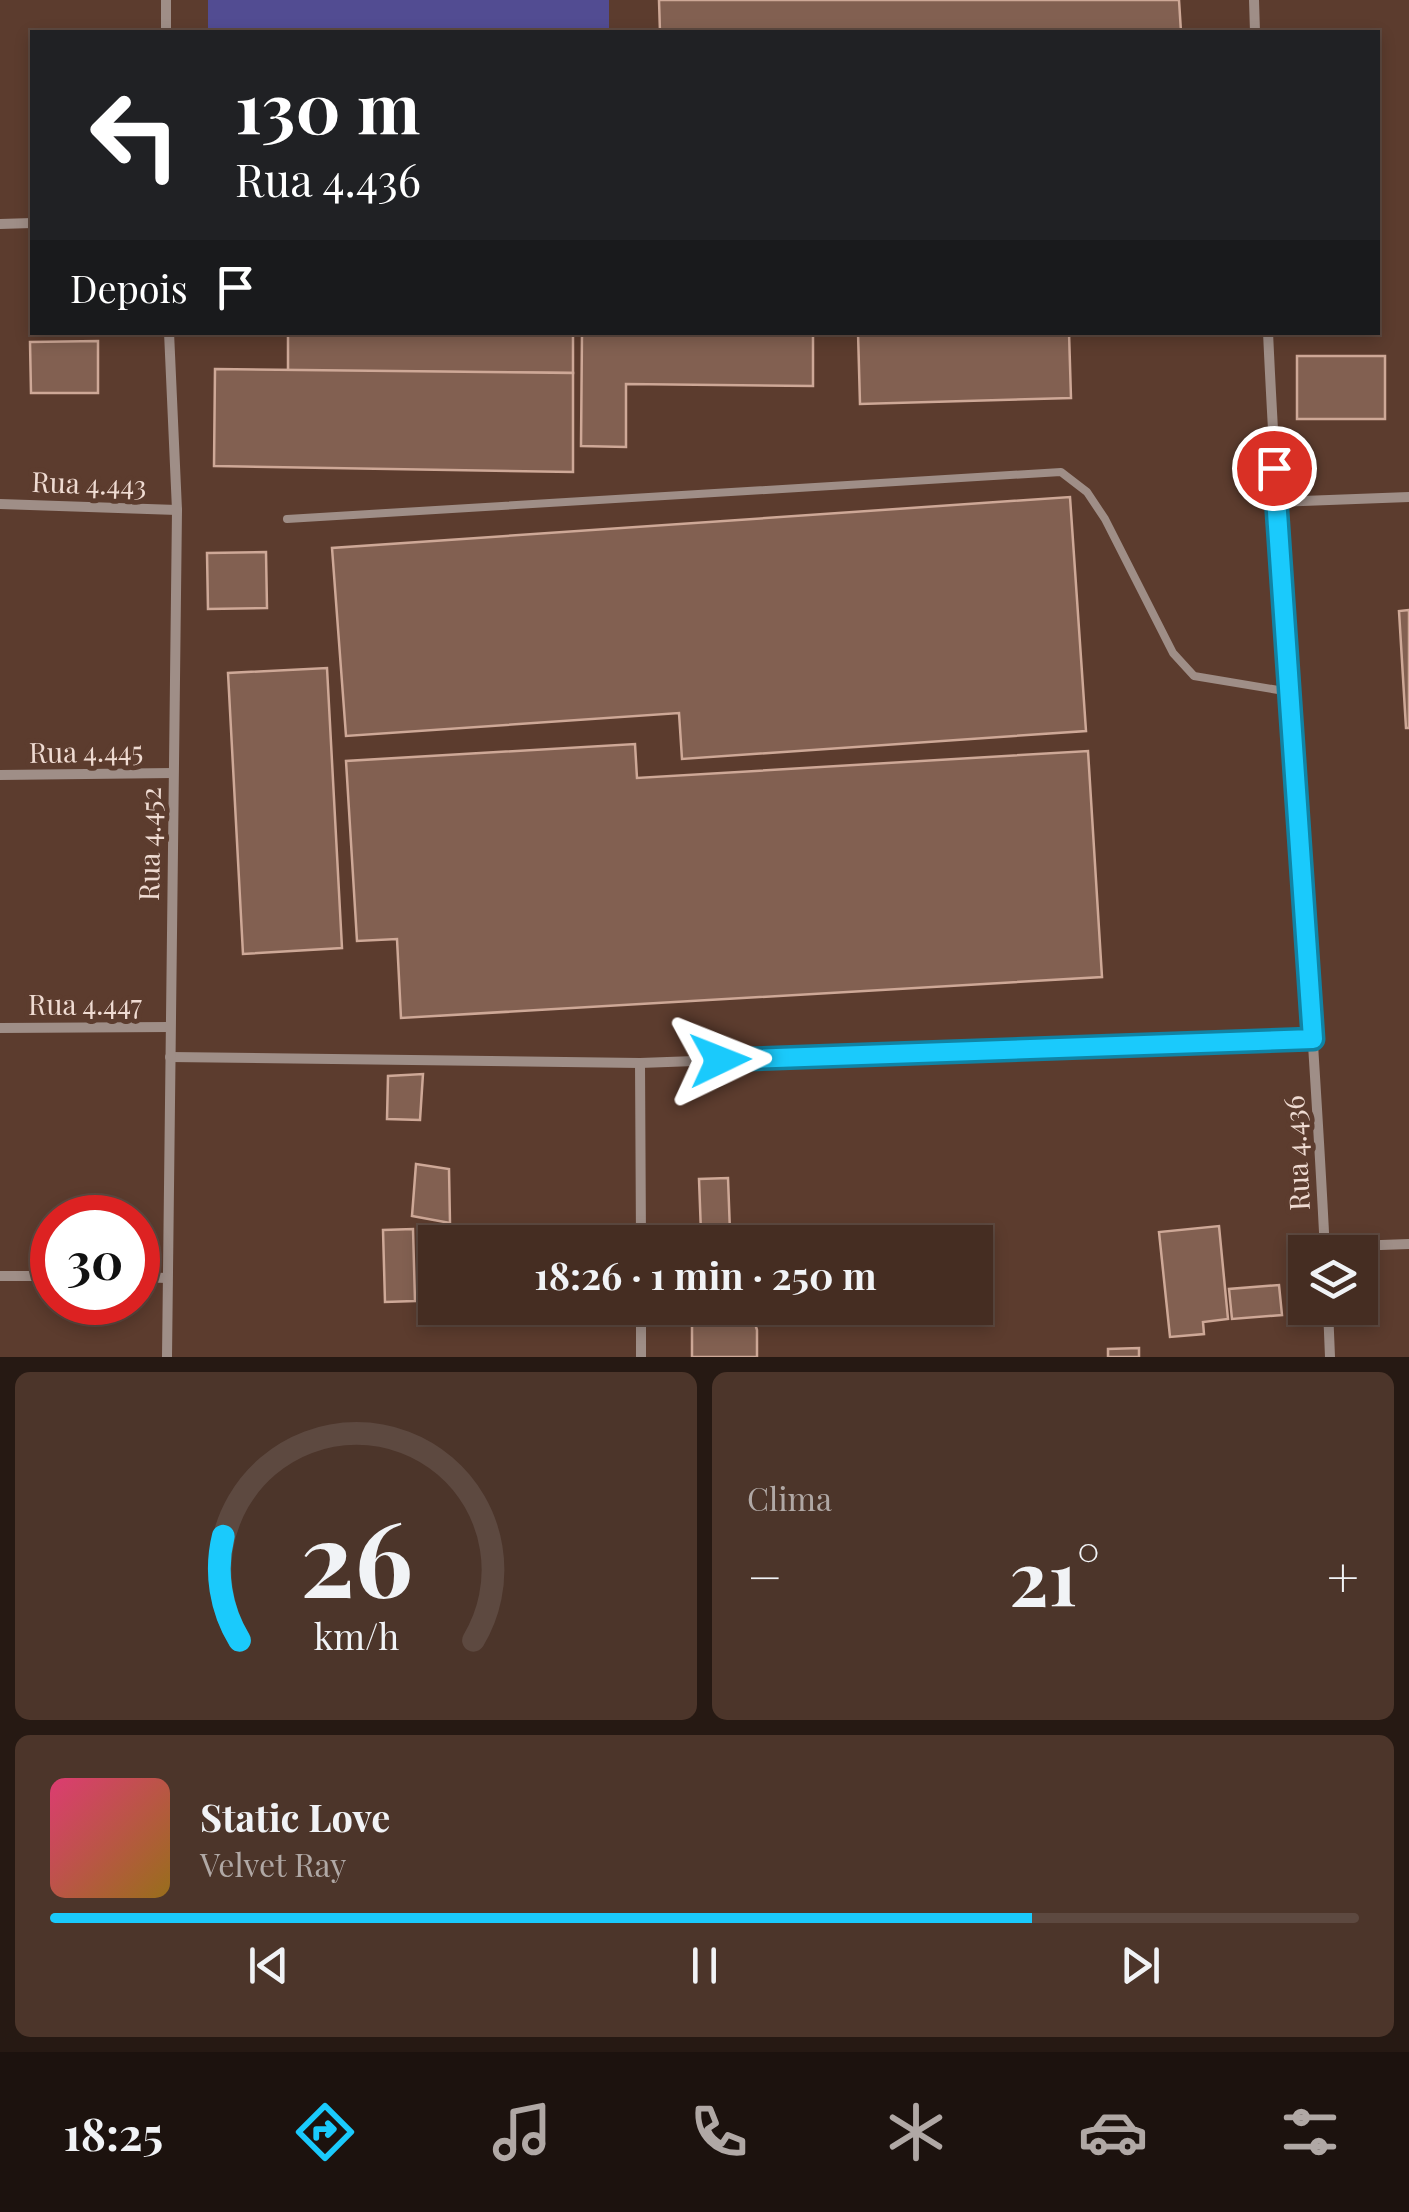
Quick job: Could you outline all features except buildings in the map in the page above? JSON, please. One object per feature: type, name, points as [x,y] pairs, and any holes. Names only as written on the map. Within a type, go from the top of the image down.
[{"type":"street","points":[[166,0],[166,30]]},
{"type":"street","points":[[1254,0],[1255,30]]},
{"type":"street","points":[[0,224],[30,223]]},
{"type":"street","name":"Rua 4.452","points":[[167,1357],[177,510],[168,335]]},
{"type":"street","name":"Rua 4.436","points":[[1268,335],[1324,1235]]},
{"type":"street","points":[[1276,502],[1409,496]]},
{"type":"street","name":"Rua 4.443","points":[[0,504],[177,510]]},
{"type":"street","name":"Rua 4.445","points":[[0,775],[173,773]]},
{"type":"street","name":"Rua 4.447","points":[[0,1028],[170,1027]]},
{"type":"street","points":[[170,1057],[640,1063],[1313,1039]]},
{"type":"street","points":[[640,1063],[640,1225]]},
{"type":"street","points":[[1378,1246],[1409,1244]]},
{"type":"street","points":[[0,1276],[30,1276]]},
{"type":"street","points":[[160,1278],[167,1278]]},
{"type":"street","points":[[640,1325],[641,1357]]},
{"type":"street","points":[[1329,1325],[1330,1357]]},
{"type":"lane","points":[[286,519],[1061,472],[1087,492],[1096,505],[1173,653],[1194,676],[1290,692]]},
{"type":"shaded area","points":[[208,0],[609,0],[609,30],[208,30]]},
{"type":"route","points":[[720,1060],[1313,1039],[1274,468]]}]
